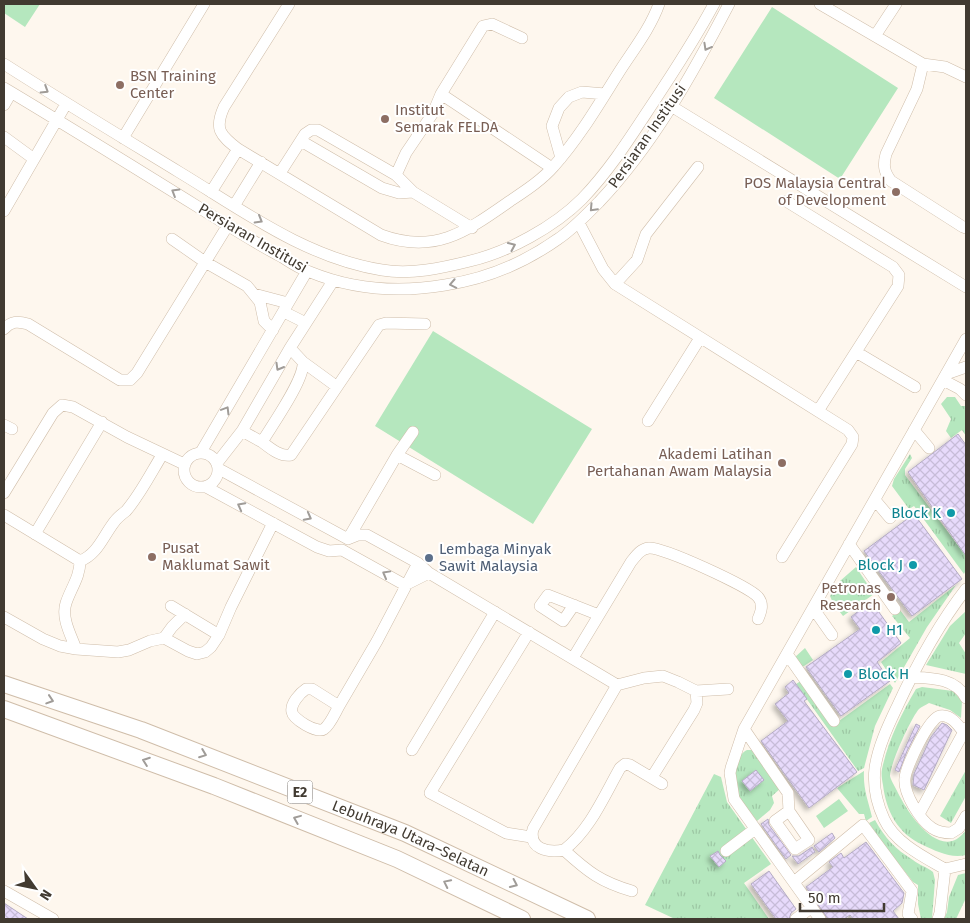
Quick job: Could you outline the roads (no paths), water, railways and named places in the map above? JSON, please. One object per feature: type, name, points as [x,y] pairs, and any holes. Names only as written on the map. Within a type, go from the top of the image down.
[{"type":"highway","name":"Lebuhraya Utara–Selatan","points":[[4,684],[141,730],[405,833],[588,919]]},
{"type":"highway","name":"Lebuhraya Utara–Selatan","points":[[4,709],[214,786],[397,859],[522,919]]},
{"type":"street","points":[[123,138],[204,4]]},
{"type":"street","points":[[289,4],[224,107],[218,125],[221,134],[238,149],[381,235],[398,241],[415,243],[431,242],[451,237],[472,228],[552,168],[584,127],[638,43],[659,4]]},
{"type":"street","name":"Persiaran Institusi","points":[[4,64],[66,104],[297,243],[351,263],[383,270],[416,271],[487,257],[522,242],[580,200],[602,176],[632,135],[691,45],[714,4]]},
{"type":"street","name":"Persiaran Institusi","points":[[7,91],[307,272],[354,286],[389,290],[421,289],[456,284],[491,274],[525,260],[559,239],[579,223],[614,186],[641,151],[671,106],[730,4]]},
{"type":"street","points":[[820,4],[923,64],[945,67],[966,78]]},
{"type":"street","points":[[875,36],[896,4]]},
{"type":"street","points":[[396,175],[406,153],[433,112],[441,94],[483,26],[492,24],[522,38]]},
{"type":"street","points":[[923,64],[917,89],[886,154],[884,170],[891,181],[966,228]]},
{"type":"street","points":[[4,105],[7,91]]},
{"type":"street","points":[[561,158],[552,126],[559,108],[569,97],[582,92],[605,94]]},
{"type":"street","points":[[441,94],[552,168]]},
{"type":"street","points":[[4,211],[66,104]]},
{"type":"street","points":[[671,106],[966,287]]},
{"type":"street","points":[[280,173],[306,134],[311,130],[318,130],[396,175],[413,192],[472,228]]},
{"type":"street","points":[[4,137],[34,159]]},
{"type":"street","points":[[301,141],[382,188],[399,194],[413,192]]},
{"type":"street","points":[[211,192],[238,149]]},
{"type":"street","points":[[234,206],[261,162]]},
{"type":"street","points":[[615,284],[637,260],[646,234],[698,167]]},
{"type":"street","points":[[786,201],[893,267],[899,275],[898,286],[818,411]]},
{"type":"street","points":[[579,223],[603,269],[615,284],[848,430],[853,436],[852,444],[782,557]]},
{"type":"street","points":[[4,329],[12,322],[20,321],[28,324],[120,380],[130,380],[228,225]]},
{"type":"street","points":[[172,239],[205,262],[246,286],[260,302],[264,321],[273,330]]},
{"type":"street","points":[[201,452],[307,272]]},
{"type":"street","points":[[262,442],[298,381],[304,367],[296,354],[306,323],[333,281]]},
{"type":"street","points":[[254,294],[286,307],[306,323]]},
{"type":"street","points":[[206,487],[215,480],[218,466],[296,354],[317,317],[318,304]]},
{"type":"street","points":[[242,431],[280,454],[287,457],[291,456],[336,386],[379,325],[386,323],[425,324]]},
{"type":"street","points":[[648,421],[700,338]]},
{"type":"street","points":[[820,919],[734,799],[730,773],[744,729],[966,339]]},
{"type":"street","points":[[856,352],[915,387]]},
{"type":"street","points":[[296,354],[336,386]]},
{"type":"street","points":[[944,377],[966,367]]},
{"type":"street","points":[[944,377],[966,395]]},
{"type":"street","points":[[4,493],[53,413],[62,405],[73,407],[162,455],[184,464]]},
{"type":"street","points":[[35,534],[102,422]]},
{"type":"street","points":[[914,430],[929,448]]},
{"type":"street","points":[[342,550],[397,455],[413,432]]},
{"type":"street","points":[[348,539],[218,466],[211,455],[201,452],[190,455],[184,464],[183,474],[188,482],[196,487],[206,487],[317,547],[329,551],[342,550],[405,585]]},
{"type":"street","points":[[80,561],[92,555],[116,520],[135,499],[162,455]]},
{"type":"street","points":[[397,455],[435,475]]},
{"type":"street","points":[[874,500],[890,518]]},
{"type":"street","points":[[4,515],[80,561]]},
{"type":"street","points":[[4,617],[43,639],[60,646],[76,649],[118,652],[164,638],[188,651],[197,654],[205,652],[211,647],[219,634],[273,523]]},
{"type":"street","points":[[348,539],[358,535],[367,535],[418,563],[429,573],[617,685]]},
{"type":"street","points":[[849,544],[895,609]]},
{"type":"street","points":[[573,658],[635,557],[646,548],[657,548],[712,570],[755,595],[762,604],[762,611],[758,619]]},
{"type":"street","points":[[76,649],[65,616],[65,604],[80,572],[80,561]]},
{"type":"street","points":[[339,706],[377,641],[418,563]]},
{"type":"street","points":[[405,585],[429,573]]},
{"type":"street","points":[[966,589],[934,637],[911,678],[885,732],[875,768],[876,796],[884,821],[899,838],[920,855],[945,869],[966,864]]},
{"type":"street","points":[[574,605],[599,615]]},
{"type":"street","points":[[171,606],[219,634]]},
{"type":"street","points":[[813,608],[832,635]]},
{"type":"street","points":[[412,750],[495,612]]},
{"type":"street","points":[[164,638],[185,614]]},
{"type":"street","points":[[529,632],[430,793],[506,833],[531,836]]},
{"type":"street","points":[[787,654],[834,721]]},
{"type":"street","points":[[696,691],[698,703],[657,780],[625,764],[620,768],[584,830],[573,843],[564,850],[554,852],[534,844],[531,836],[537,819],[617,685],[644,678],[663,676],[696,691],[728,689]]},
{"type":"street","points":[[911,678],[947,681],[961,690],[966,698]]},
{"type":"street","points":[[919,814],[965,730],[948,716],[942,715],[936,717],[925,731],[907,768],[904,780],[919,814],[933,828],[951,834],[959,828],[966,816]]},
{"type":"street","points":[[744,729],[788,793],[789,811]]},
{"type":"street","points":[[794,882],[863,825],[912,891],[908,914],[912,919]]},
{"type":"street","points":[[726,851],[755,829]]},
{"type":"street","points":[[564,850],[588,872],[614,886],[632,892]]},
{"type":"street","points":[[938,919],[945,869]]},
{"type":"street","points":[[4,891],[53,919]]},
{"type":"street","points":[[796,919],[812,908]]},
{"type":"place","name":"BSN Training Center","points":[[120,85]]},
{"type":"place","name":"Institut Semarak FELDA","points":[[385,119]]},
{"type":"place","name":"POS Malaysia Central of Development","points":[[896,192]]},
{"type":"place","name":"Akademi Latihan Pertahanan Awam Malaysia","points":[[782,463]]},
{"type":"place","name":"Block K","points":[[951,513]]},
{"type":"place","name":"Pusat Maklumat Sawit","points":[[152,557]]},
{"type":"place","name":"Lembaga Minyak Sawit Malaysia","points":[[429,558]]},
{"type":"place","name":"Block J","points":[[913,565]]},
{"type":"place","name":"Petronas Research","points":[[891,597]]},
{"type":"place","name":"H1","points":[[876,630]]},
{"type":"place","name":"Block H","points":[[848,674]]}]
